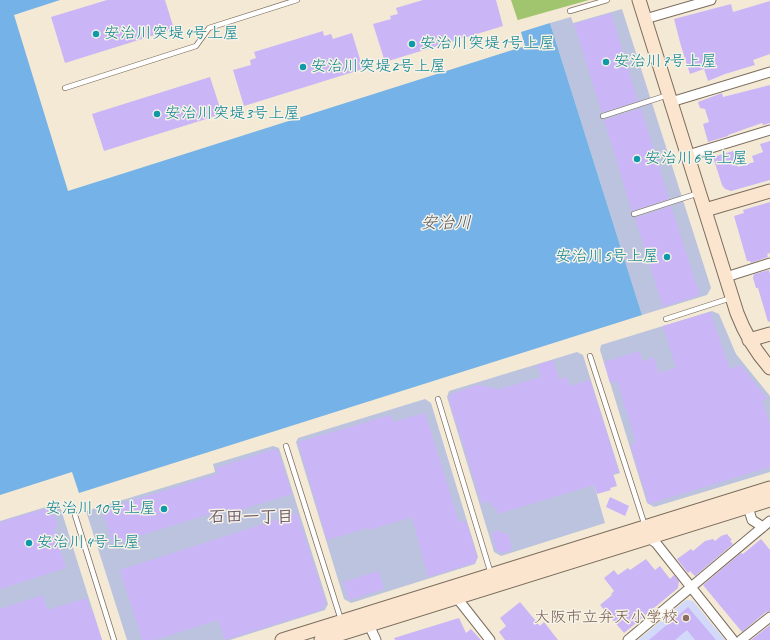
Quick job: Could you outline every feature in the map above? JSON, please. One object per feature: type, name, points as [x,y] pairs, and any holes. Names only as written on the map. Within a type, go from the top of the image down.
[{"type":"street","points":[[640,0],[732,298],[749,340],[770,368]]},
{"type":"street","points":[[645,19],[711,0]]},
{"type":"street","points":[[670,99],[770,72]]},
{"type":"street","points":[[688,155],[770,130]]},
{"type":"street","points":[[705,210],[770,191]]},
{"type":"street","points":[[726,277],[770,264]]},
{"type":"street","points":[[749,340],[770,334]]},
{"type":"street","points":[[322,640],[457,598],[770,488]]},
{"type":"street","points":[[282,640],[492,575],[770,500]]},
{"type":"street","points":[[748,507],[752,520],[767,524]]},
{"type":"street","points":[[628,640],[767,524]]},
{"type":"street","points":[[647,532],[733,640]]},
{"type":"street","points":[[457,598],[490,640]]},
{"type":"street","points":[[741,640],[770,617]]},
{"type":"street","points":[[369,625],[376,640]]},
{"type":"lane","points":[[65,88],[196,46],[209,28],[297,0]]},
{"type":"lane","points":[[570,11],[607,0]]},
{"type":"lane","points":[[603,116],[670,99]]},
{"type":"lane","points":[[634,214],[700,193]]},
{"type":"lane","points":[[666,319],[732,298]]},
{"type":"lane","points":[[590,356],[647,532]]},
{"type":"lane","points":[[438,399],[492,575]]},
{"type":"lane","points":[[286,446],[342,622]]},
{"type":"lane","points":[[75,515],[114,640]]},
{"type":"shaded area","points":[[622,9],[711,288],[707,295],[642,315],[550,23],[571,17],[573,23]]},
{"type":"shaded area","points":[[712,311],[719,314],[736,354],[770,396],[770,472],[654,507],[647,503],[600,350],[601,345]]},
{"type":"shaded area","points":[[577,352],[583,355],[620,473],[593,481],[605,523],[501,556],[494,552],[447,397],[449,391]]},
{"type":"shaded area","points":[[425,399],[431,403],[478,557],[475,564],[351,603],[344,599],[296,442],[298,438]]},
{"type":"shaded area","points":[[273,446],[279,448],[328,604],[325,610],[230,640],[127,640],[86,511],[215,472],[213,464]]},
{"type":"shaded area","points":[[59,503],[102,640],[0,640],[0,521]]},
{"type":"shaded area","name":"大阪市立弁天小学校","points":[[686,600],[693,601],[725,640],[638,640]]},
{"type":"green space","points":[[511,0],[589,0],[518,21]]},
{"type":"water","name":"安治川","points":[[0,0],[60,0],[14,15],[68,191],[525,46],[521,32],[550,23],[642,315],[79,493],[72,472],[0,495]]},
{"type":"building","name":"安治川突堤4号上屋","points":[[107,0],[165,0],[174,29],[65,63],[51,17]]},
{"type":"building","name":"安治川突堤1号上屋","points":[[423,0],[496,0],[503,26],[385,62],[373,24],[391,19],[390,16],[398,14],[396,8]]},
{"type":"building","points":[[770,1],[770,54],[753,60],[755,65],[708,81],[704,69],[690,74],[674,19],[731,4],[733,12]]},
{"type":"building","name":"安治川7号上屋","points":[[611,13],[638,101],[602,113],[574,24]]},
{"type":"building","name":"安治川突堤2号上屋","points":[[323,31],[324,36],[331,34],[333,39],[352,33],[363,69],[244,106],[233,70],[251,65],[250,60],[256,58],[254,52]]},
{"type":"building","name":"安治川突堤3号上屋","points":[[210,77],[222,114],[104,151],[92,114]]},
{"type":"building","points":[[770,85],[770,123],[763,125],[762,123],[708,142],[703,124],[709,122],[705,109],[700,108],[698,102],[722,93],[723,97]]},
{"type":"building","name":"安治川6号上屋","points":[[641,108],[669,199],[632,211],[604,120]]},
{"type":"building","points":[[770,141],[770,180],[731,191],[725,189],[722,185],[713,157],[733,151],[738,167],[754,162],[752,156],[763,152],[760,144]]},
{"type":"building","points":[[770,202],[770,253],[767,254],[768,257],[751,263],[750,261],[747,261],[734,216],[744,213],[743,210]]},
{"type":"building","name":"安治川5号上屋","points":[[671,206],[700,295],[663,307],[635,218]]},
{"type":"building","points":[[769,270],[770,321],[768,322],[758,288],[756,288],[753,278],[754,274]]},
{"type":"building","points":[[710,312],[730,369],[741,365],[767,399],[762,400],[770,425],[770,467],[649,504],[630,444],[636,443],[617,381],[610,383],[604,362],[639,351],[643,361],[654,357],[659,373],[676,368],[663,326]]},
{"type":"building","points":[[553,360],[559,379],[567,377],[570,386],[590,380],[619,472],[613,473],[617,486],[610,488],[611,490],[597,494],[594,485],[498,514],[496,507],[492,508],[490,501],[482,504],[449,400],[451,394],[477,385],[500,389],[541,377],[537,365]]},
{"type":"building","points":[[425,413],[459,522],[466,521],[477,557],[475,563],[428,577],[412,517],[369,530],[368,528],[327,540],[298,442],[391,415],[393,422]]},
{"type":"building","points":[[275,449],[278,451],[292,494],[230,513],[229,508],[113,544],[102,510],[218,474],[216,468]]},
{"type":"building","points":[[610,497],[629,506],[625,516],[606,507]]},
{"type":"building","name":"安治川4号上屋","points":[[47,508],[49,515],[54,514],[58,527],[54,528],[66,568],[0,589],[0,522]]},
{"type":"building","points":[[297,513],[326,603],[321,610],[225,640],[218,620],[155,640],[142,640],[120,570]]},
{"type":"building","points":[[500,530],[502,534],[508,533],[512,550],[502,553],[496,550],[492,533]]},
{"type":"building","points":[[727,534],[732,540],[730,541],[733,544],[695,576],[690,571],[688,573],[677,559],[691,549],[693,551],[705,541],[713,539],[715,541],[721,536]]},
{"type":"building","points":[[761,539],[770,550],[770,611],[766,612],[742,632],[703,585],[741,553],[743,554]]},
{"type":"building","points":[[646,559],[655,570],[660,566],[670,579],[674,575],[679,581],[678,588],[624,633],[600,605],[612,595],[611,594],[614,591],[604,578],[614,570],[618,575],[628,568],[630,570]]},
{"type":"building","points":[[379,571],[384,589],[349,600],[343,582]]},
{"type":"building","points":[[43,595],[47,610],[87,598],[90,610],[92,609],[102,640],[0,640],[0,609]]},
{"type":"building","points":[[520,602],[540,626],[544,622],[558,640],[505,640],[499,632],[506,626],[500,618]]},
{"type":"building","points":[[688,607],[716,640],[695,640],[687,630],[675,640],[649,640]]},
{"type":"building","points":[[459,618],[466,633],[471,629],[481,640],[395,640],[394,638]]},
{"type":"building","points":[[770,625],[770,640],[751,640]]},
{"type":"place","name":"安治川突堤4号上屋","points":[[96,34]]},
{"type":"place","name":"安治川突堤1号上屋","points":[[412,44]]},
{"type":"place","name":"安治川7号上屋","points":[[606,62]]},
{"type":"place","name":"安治川突堤2号上屋","points":[[303,67]]},
{"type":"place","name":"安治川突堤3号上屋","points":[[157,114]]},
{"type":"place","name":"安治川6号上屋","points":[[637,159]]},
{"type":"place","name":"安治川5号上屋","points":[[667,257]]},
{"type":"place","name":"安治川10号上屋","points":[[164,509]]},
{"type":"place","name":"安治川4号上屋","points":[[29,543]]},
{"type":"place","name":"大阪市立弁天小学校","points":[[686,618]]},
{"type":"district","name":"石田一丁目","points":[[251,518]]}]
